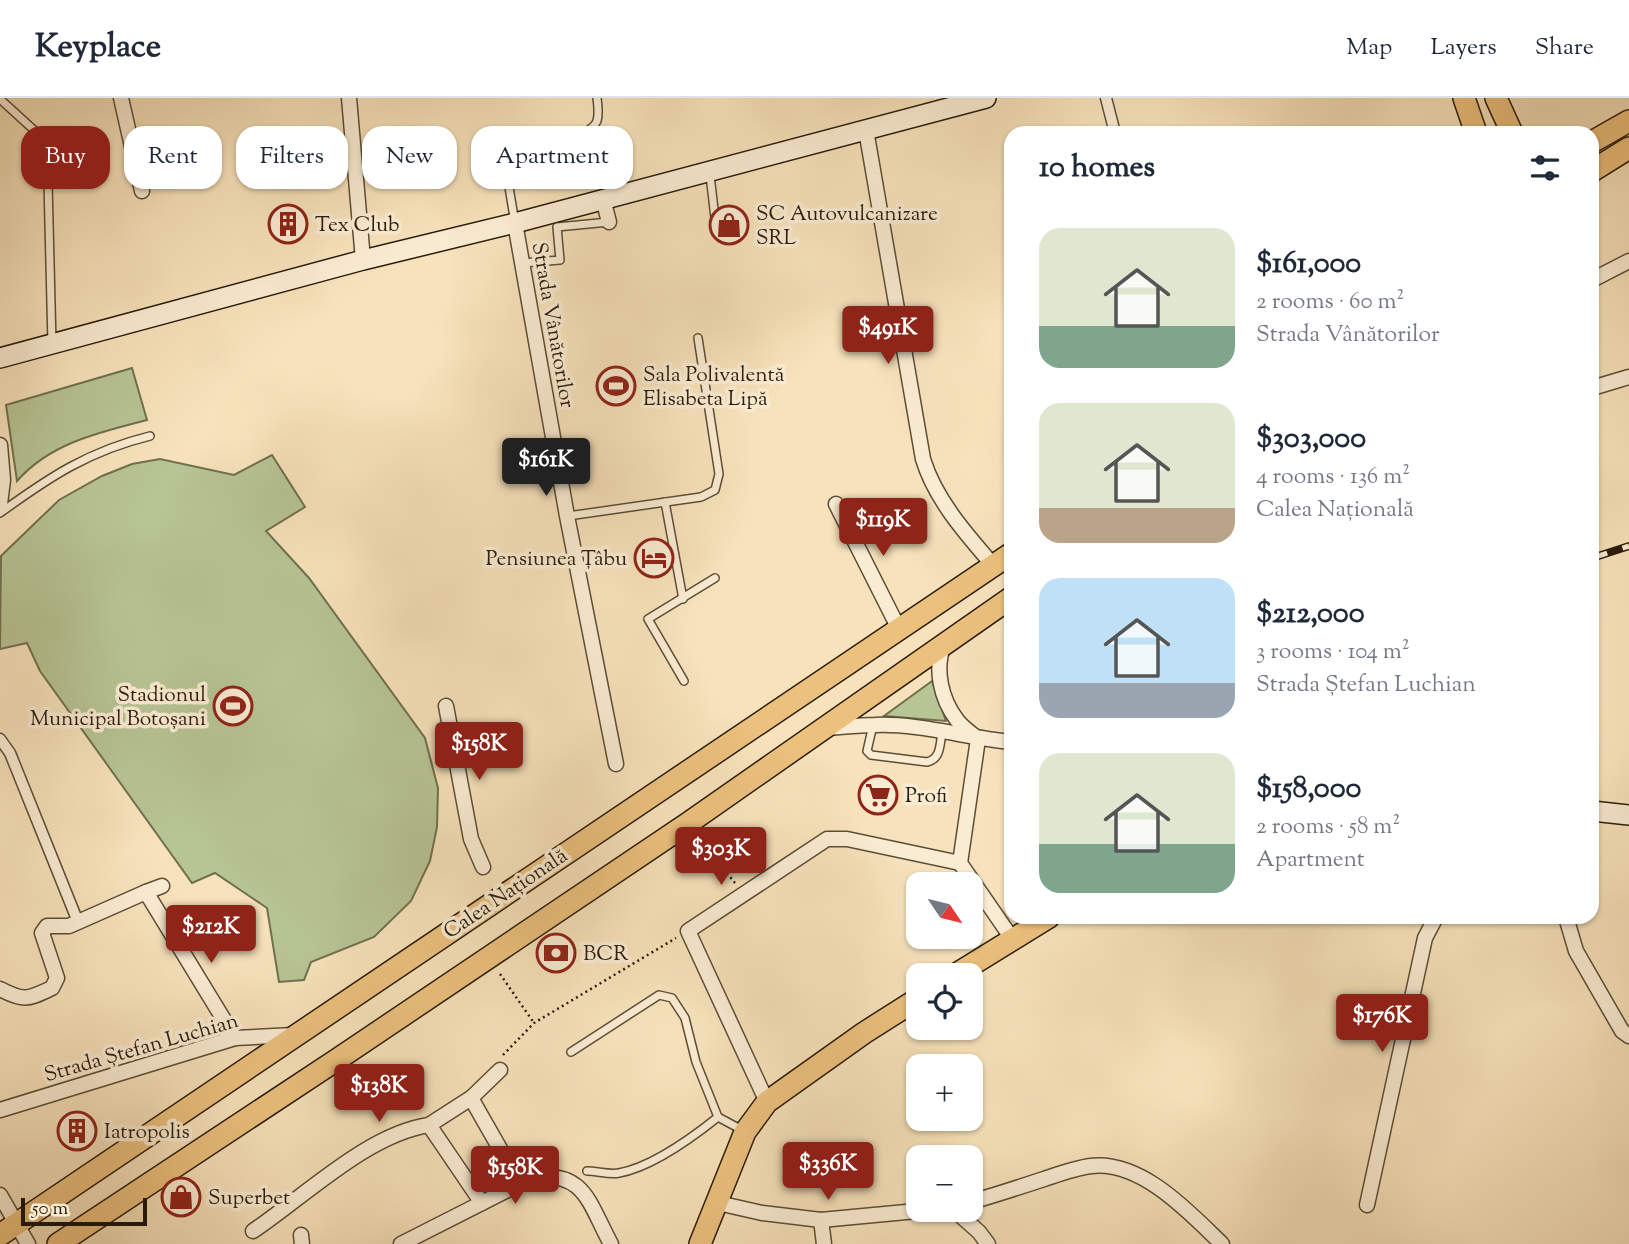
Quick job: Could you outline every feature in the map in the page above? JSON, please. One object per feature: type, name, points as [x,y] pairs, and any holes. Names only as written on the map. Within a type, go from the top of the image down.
[{"type":"main road","points":[[1464,98],[1474,126]]},
{"type":"main road","points":[[1496,98],[1509,126]]},
{"type":"main road","points":[[0,358],[977,99]]},
{"type":"main road","points":[[1599,138],[1629,121]]},
{"type":"main road","points":[[1599,167],[1629,148]]},
{"type":"main road","name":"Calea Națională","points":[[8,1229],[1002,559]]},
{"type":"main road","name":"Calea Națională","points":[[58,1244],[687,824],[1004,602]]},
{"type":"main road","points":[[1599,812],[1629,815]]},
{"type":"main road","points":[[975,963],[1038,924]]},
{"type":"main road","points":[[700,1244],[745,1132],[767,1102],[906,1006]]},
{"type":"street","points":[[121,98],[142,191]]},
{"type":"street","points":[[349,98],[363,260]]},
{"type":"street","points":[[1107,98],[1113,126]]},
{"type":"street","points":[[866,130],[898,325],[928,475],[967,534],[1002,559]]},
{"type":"street","points":[[603,199],[609,222]]},
{"type":"street","name":"Strada Vânătorilor","points":[[515,223],[567,516],[617,764]]},
{"type":"street","points":[[1599,276],[1629,261]]},
{"type":"street","points":[[1599,386],[1629,377]]},
{"type":"street","points":[[0,445],[3,480],[0,504]]},
{"type":"street","points":[[836,504],[899,629]]},
{"type":"street","points":[[945,643],[939,664],[942,688],[958,721],[978,739]]},
{"type":"street","points":[[446,706],[471,839],[483,867]]},
{"type":"street","points":[[823,729],[873,725],[942,731],[1004,741]]},
{"type":"street","points":[[0,739],[10,753],[78,922]]},
{"type":"street","points":[[978,739],[960,863],[1013,940]]},
{"type":"street","points":[[767,1102],[688,931],[827,839],[847,839],[960,863]]},
{"type":"street","points":[[0,989],[27,999],[52,988],[57,978],[43,933],[47,926],[69,926],[162,886]]},
{"type":"street","points":[[146,892],[235,1038]]},
{"type":"street","points":[[1367,1205],[1425,938],[1432,924]]},
{"type":"street","points":[[1568,924],[1576,951],[1627,1036]]},
{"type":"street","name":"Strada Ștefan Luchian","points":[[0,1110],[235,1038],[295,1035]]},
{"type":"street","points":[[253,1231],[361,1152],[412,1127],[429,1125],[471,1098],[500,1070]]},
{"type":"street","points":[[471,1098],[520,1184]]},
{"type":"street","points":[[429,1125],[482,1203]]},
{"type":"street","points":[[983,1198],[1093,1166],[1117,1168],[1138,1176],[1170,1195],[1222,1244]]},
{"type":"street","points":[[401,1244],[531,1178],[549,1175],[567,1179],[580,1187],[611,1244]]},
{"type":"street","points":[[0,1195],[8,1229],[28,1244]]},
{"type":"street","points":[[718,1203],[762,1213],[821,1220],[906,1212]]},
{"type":"street","points":[[821,1220],[824,1244]]},
{"type":"street","points":[[968,1222],[988,1244]]},
{"type":"lane","points":[[515,223],[503,151],[553,142],[588,132],[597,121],[597,98]]},
{"type":"lane","points":[[0,99],[47,142],[52,344]]},
{"type":"lane","points":[[710,170],[716,227]]},
{"type":"lane","points":[[522,263],[560,260],[557,227],[609,222]]},
{"type":"lane","points":[[567,516],[701,497],[715,490],[719,474],[698,338]]},
{"type":"lane","points":[[0,513],[66,467],[104,449],[150,436]]},
{"type":"lane","points":[[664,502],[683,599]]},
{"type":"lane","points":[[684,681],[648,619],[715,578]]},
{"type":"lane","points":[[873,725],[867,751],[871,755],[927,762],[938,756],[942,731]]},
{"type":"lane","points":[[571,1052],[659,995],[672,998],[685,1018],[696,1062],[718,1117],[745,1132]]},
{"type":"lane","points":[[587,1171],[619,1173],[645,1163],[683,1145],[718,1117]]},
{"type":"path","points":[[687,824],[743,893]]},
{"type":"path","points":[[500,1070],[501,1057],[534,1023],[688,931]]},
{"type":"path","points":[[488,957],[534,1023]]},
{"type":"green space","points":[[132,368],[147,420],[60,448],[30,468],[17,481],[6,405]]},
{"type":"green space","name":"Stadionul Municipal Botoșani","points":[[272,455],[305,507],[266,531],[309,578],[425,738],[438,788],[437,827],[430,861],[411,901],[374,937],[311,962],[304,980],[279,982],[267,908],[215,873],[192,883],[40,671],[27,643],[0,649],[1,556],[59,500],[102,476],[132,464],[160,459],[234,475]]},
{"type":"green space","points":[[932,681],[946,721],[884,716]]},
{"type":"railway","points":[[1599,556],[1629,546]]},
{"type":"place","name":"Tex Club","points":[[288,224]]},
{"type":"place","name":"SC Autovulcanizare SRL","points":[[729,225]]},
{"type":"place","name":"Sala Polivalentă Elisabeta Lipă","points":[[616,386]]},
{"type":"place","name":"Pensiunea Țâbu","points":[[654,558]]},
{"type":"place","name":"Stadionul Municipal Botoșani","points":[[233,706]]},
{"type":"place","name":"Profi","points":[[878,795]]},
{"type":"place","name":"BCR","points":[[556,953]]},
{"type":"place","name":"Iatropolis","points":[[77,1131]]},
{"type":"place","name":"Superbet","points":[[181,1197]]}]
